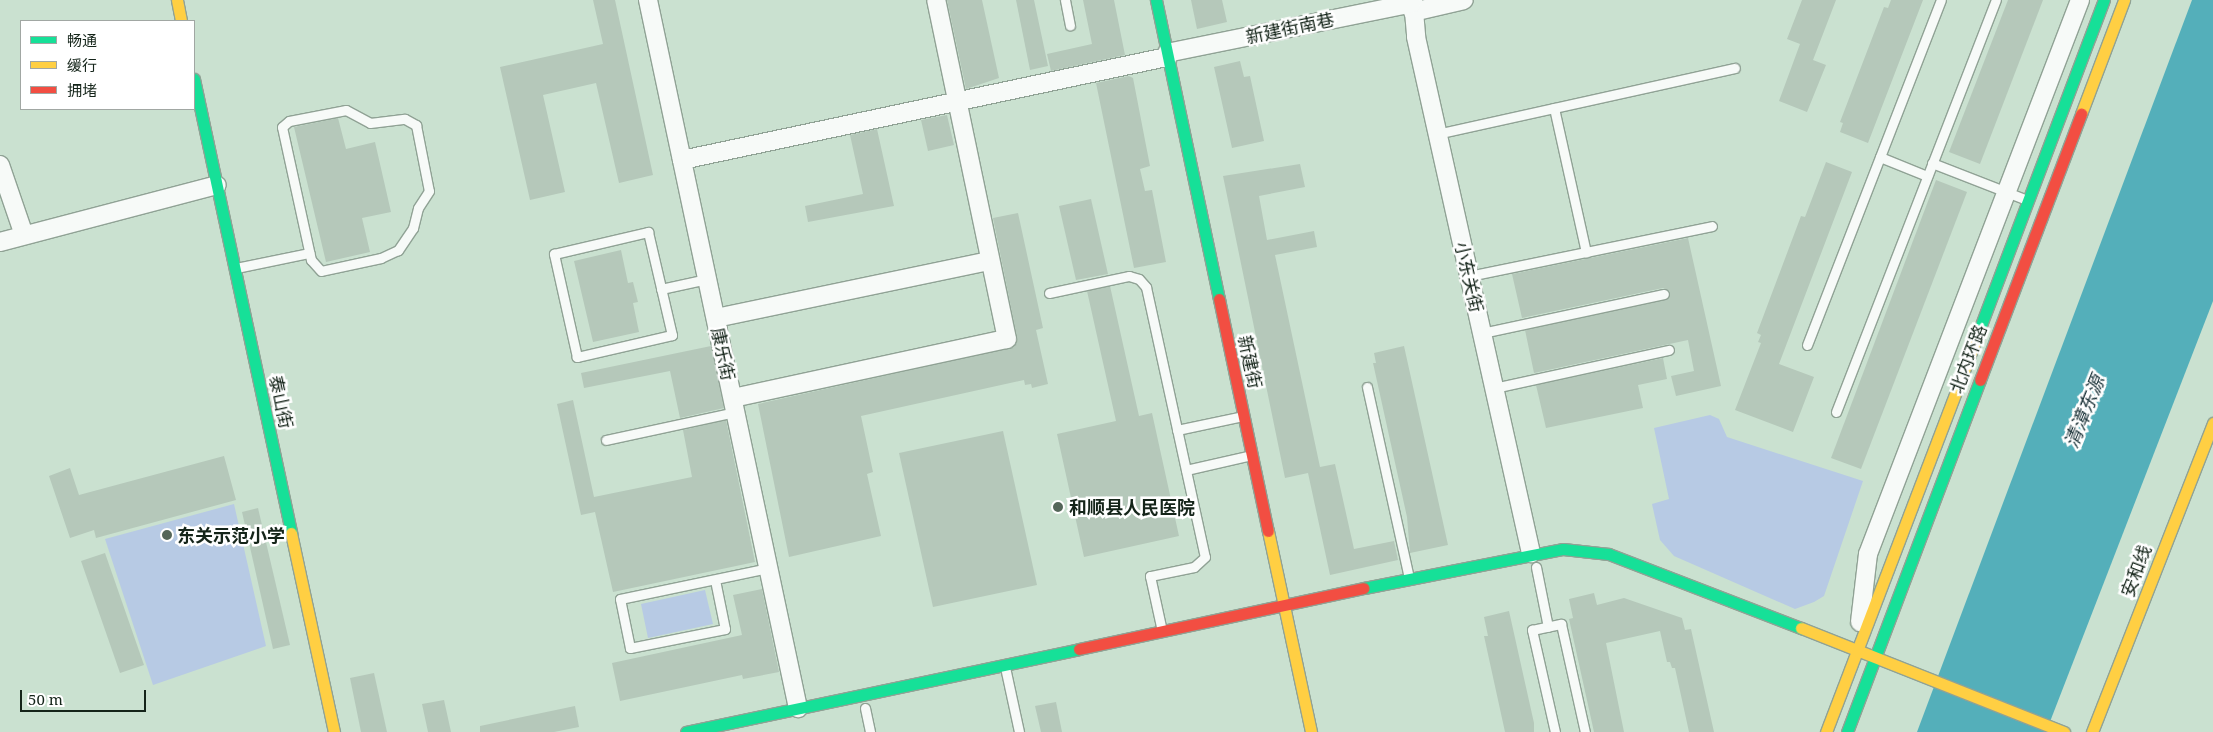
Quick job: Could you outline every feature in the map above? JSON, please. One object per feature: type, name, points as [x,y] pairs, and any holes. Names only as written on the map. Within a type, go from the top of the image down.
[{"type":"main road","points":[[177,0],[181,20]]},
{"type":"main road","name":"新建街","points":[[1156,0],[1311,732]]},
{"type":"main road","name":"北内环路","points":[[1826,732],[1851,657],[2104,0]]},
{"type":"main road","name":"北内环路","points":[[1847,732],[1874,672],[1875,656],[2124,0]]},
{"type":"main road","name":"泰山街","points":[[195,84],[334,732]]},
{"type":"main road","name":"安和线","points":[[2092,732],[2213,423]]},
{"type":"main road","points":[[1461,582],[1537,562],[1563,549],[1609,554],[1851,657],[1874,672]]},
{"type":"main road","points":[[686,732],[1410,578],[1537,562]]},
{"type":"main road","points":[[1851,657],[1875,656],[2064,732]]},
{"type":"street","name":"康乐街","points":[[648,0],[798,708]]},
{"type":"street","points":[[734,406],[1007,339],[936,0]]},
{"type":"street","name":"新建街南巷","points":[[682,160],[957,102],[1167,55],[1413,5],[1464,0]]},
{"type":"street","points":[[1851,657],[1868,554],[2080,0]]},
{"type":"street","name":"小东关街","points":[[1413,5],[1437,134],[1494,388],[1537,562]]},
{"type":"street","points":[[0,165],[24,235]]},
{"type":"street","points":[[0,242],[216,185]]},
{"type":"street","points":[[716,318],[990,261]]},
{"type":"lane","points":[[1065,0],[1070,26]]},
{"type":"lane","points":[[1807,345],[1941,0]]},
{"type":"lane","points":[[1836,412],[1996,0]]},
{"type":"lane","points":[[1437,134],[1735,68]]},
{"type":"lane","points":[[1554,108],[1586,252]]},
{"type":"lane","points":[[346,110],[370,123],[405,119],[416,125],[430,187],[407,239],[398,250],[381,258],[321,271],[309,253],[282,127],[289,122],[346,110]]},
{"type":"lane","points":[[1880,157],[1927,176]]},
{"type":"lane","points":[[1932,163],[2027,200]]},
{"type":"lane","points":[[1469,276],[1712,226]]},
{"type":"lane","points":[[648,232],[661,289],[672,335],[577,357],[554,254],[648,232]]},
{"type":"lane","points":[[234,269],[309,253]]},
{"type":"lane","points":[[1050,294],[1129,276],[1139,279],[1146,287],[1205,557],[1194,566],[1150,576],[1162,631]]},
{"type":"lane","points":[[661,289],[707,279]]},
{"type":"lane","points":[[1482,333],[1664,294]]},
{"type":"lane","points":[[1494,388],[1669,350]]},
{"type":"lane","points":[[1367,387],[1410,578]]},
{"type":"lane","points":[[606,440],[734,406]]},
{"type":"lane","points":[[1177,430],[1244,416]]},
{"type":"lane","points":[[1186,470],[1252,455]]},
{"type":"lane","points":[[1537,562],[1548,627]]},
{"type":"lane","points":[[715,580],[725,628],[630,648],[620,599],[769,568]]},
{"type":"lane","points":[[1555,732],[1532,630],[1561,624],[1585,732]]},
{"type":"lane","points":[[1004,664],[1019,732]]},
{"type":"lane","points":[[865,708],[870,732]]},
{"type":"shaded area","points":[[1710,415],[1719,419],[1727,437],[1863,481],[1824,596],[1814,602],[1795,609],[1674,556],[1660,540],[1652,504],[1669,499],[1654,428]]},
{"type":"shaded area","points":[[234,504],[266,646],[153,685],[105,539]]},
{"type":"shaded area","points":[[705,590],[713,624],[648,638],[641,604]]},
{"type":"water","name":"清漳东源","points":[[2192,0],[2213,0],[2213,301],[2046,732],[1917,732]]},
{"type":"building","points":[[593,0],[615,0],[653,175],[619,183],[596,83],[543,95],[565,192],[530,200],[500,67],[603,44]]},
{"type":"building","points":[[947,0],[982,0],[999,78],[966,89]]},
{"type":"building","points":[[1016,0],[1034,0],[1048,66],[1030,70]]},
{"type":"building","points":[[1083,0],[1114,0],[1125,55],[1051,71],[1047,54],[1092,44]]},
{"type":"building","points":[[1191,0],[1222,0],[1227,22],[1197,29]]},
{"type":"building","points":[[1802,0],[1836,0],[1813,60],[1826,65],[1807,112],[1779,101],[1800,44],[1787,39]]},
{"type":"building","points":[[1891,0],[1923,0],[1868,143],[1840,132],[1843,123],[1840,122],[1884,7],[1888,8]]},
{"type":"building","points":[[2008,0],[2043,0],[1980,164],[1949,152]]},
{"type":"building","points":[[1240,61],[1244,77],[1250,76],[1264,141],[1232,148],[1214,67]]},
{"type":"building","points":[[1129,76],[1133,78],[1150,166],[1140,169],[1145,191],[1152,190],[1166,262],[1134,268],[1096,83]]},
{"type":"building","points":[[947,115],[954,145],[928,151],[921,120]]},
{"type":"building","points":[[338,118],[346,149],[375,142],[391,212],[362,218],[370,252],[326,262],[294,127]]},
{"type":"building","points":[[877,129],[894,206],[808,222],[805,206],[863,194],[850,135]]},
{"type":"building","points":[[1826,162],[1852,172],[1779,364],[1814,377],[1793,432],[1735,410],[1761,343],[1758,342],[1761,335],[1757,333],[1801,216],[1805,217]]},
{"type":"building","points":[[1300,164],[1305,187],[1259,196],[1267,240],[1314,231],[1317,247],[1275,255],[1320,467],[1335,464],[1354,549],[1394,541],[1398,560],[1330,575],[1308,473],[1285,478],[1223,176]]},
{"type":"building","points":[[1936,180],[1967,192],[1861,469],[1831,458]]},
{"type":"building","points":[[1091,199],[1108,274],[1076,280],[1059,206]]},
{"type":"building","points":[[1018,213],[1043,328],[1036,330],[1048,384],[1032,388],[1031,384],[1025,385],[1024,380],[861,416],[873,472],[867,474],[881,536],[789,557],[758,404],[1014,347],[1017,337],[993,218]]},
{"type":"building","points":[[1688,238],[1721,386],[1676,396],[1671,376],[1694,371],[1688,340],[1534,373],[1525,330],[1665,300],[1670,292],[1663,288],[1522,318],[1512,274]]},
{"type":"building","points":[[621,250],[628,283],[633,282],[638,302],[633,303],[639,332],[593,342],[574,261]]},
{"type":"building","points":[[1110,286],[1139,416],[1152,413],[1179,536],[1084,557],[1057,434],[1116,421],[1087,291]]},
{"type":"building","points":[[711,346],[724,408],[680,418],[670,371],[584,388],[581,373]]},
{"type":"building","points":[[1404,346],[1448,545],[1410,553],[1407,517],[1373,363],[1376,363],[1374,353]]},
{"type":"building","points":[[1663,358],[1667,379],[1638,385],[1643,408],[1546,428],[1536,385]]},
{"type":"building","points":[[573,400],[594,497],[692,477],[683,430],[726,420],[755,562],[613,592],[595,512],[581,515],[557,404]]},
{"type":"building","points":[[1003,431],[1037,585],[933,607],[899,453]]},
{"type":"building","points":[[224,456],[236,500],[96,538],[94,530],[70,538],[49,476],[70,468],[79,495]]},
{"type":"building","points":[[258,508],[290,645],[273,649],[242,512]]},
{"type":"building","points":[[105,553],[144,665],[120,673],[81,561]]},
{"type":"building","points":[[762,589],[779,672],[743,679],[742,675],[620,701],[612,663],[742,635],[733,595]]},
{"type":"building","points":[[1594,593],[1597,605],[1624,598],[1682,618],[1685,630],[1691,629],[1714,732],[1689,732],[1675,668],[1672,668],[1670,662],[1667,662],[1660,631],[1606,643],[1624,732],[1594,732],[1569,619],[1573,618],[1569,599]]},
{"type":"building","points":[[1509,611],[1534,723],[1534,732],[1505,732],[1484,636],[1488,636],[1484,617]]},
{"type":"building","points":[[374,673],[387,732],[361,732],[350,678]]},
{"type":"building","points":[[444,700],[451,732],[428,732],[422,704]]},
{"type":"building","points":[[1056,702],[1062,732],[1041,732],[1035,706]]},
{"type":"building","points":[[575,706],[579,727],[554,732],[480,732],[480,726]]},
{"type":"traffic: fast","points":[[1156,0],[1219,299]]},
{"type":"traffic: fast","points":[[1978,333],[2104,0]]},
{"type":"traffic: fast","points":[[195,84],[291,533]]},
{"type":"traffic: fast","points":[[1847,732],[1980,380]]},
{"type":"traffic: fast","points":[[1364,588],[1563,549],[1609,554],[1801,628]]},
{"type":"traffic: fast","points":[[686,732],[1079,649]]},
{"type":"traffic: slow","points":[[177,0],[181,20]]},
{"type":"traffic: slow","points":[[2081,114],[2124,0]]},
{"type":"traffic: slow","points":[[1826,732],[1978,333]]},
{"type":"traffic: slow","points":[[2092,732],[2213,423]]},
{"type":"traffic: slow","points":[[1268,531],[1311,732]]},
{"type":"traffic: slow","points":[[291,533],[334,732]]},
{"type":"traffic: slow","points":[[1801,628],[2064,732]]},
{"type":"traffic: jam","points":[[1980,380],[2081,114]]},
{"type":"traffic: jam","points":[[1219,299],[1268,531]]},
{"type":"traffic: jam","points":[[1079,649],[1364,588]]},
{"type":"place","name":"和顺县人民医院","points":[[1058,507]]},
{"type":"place","name":"东关示范小学","points":[[167,535]]}]
